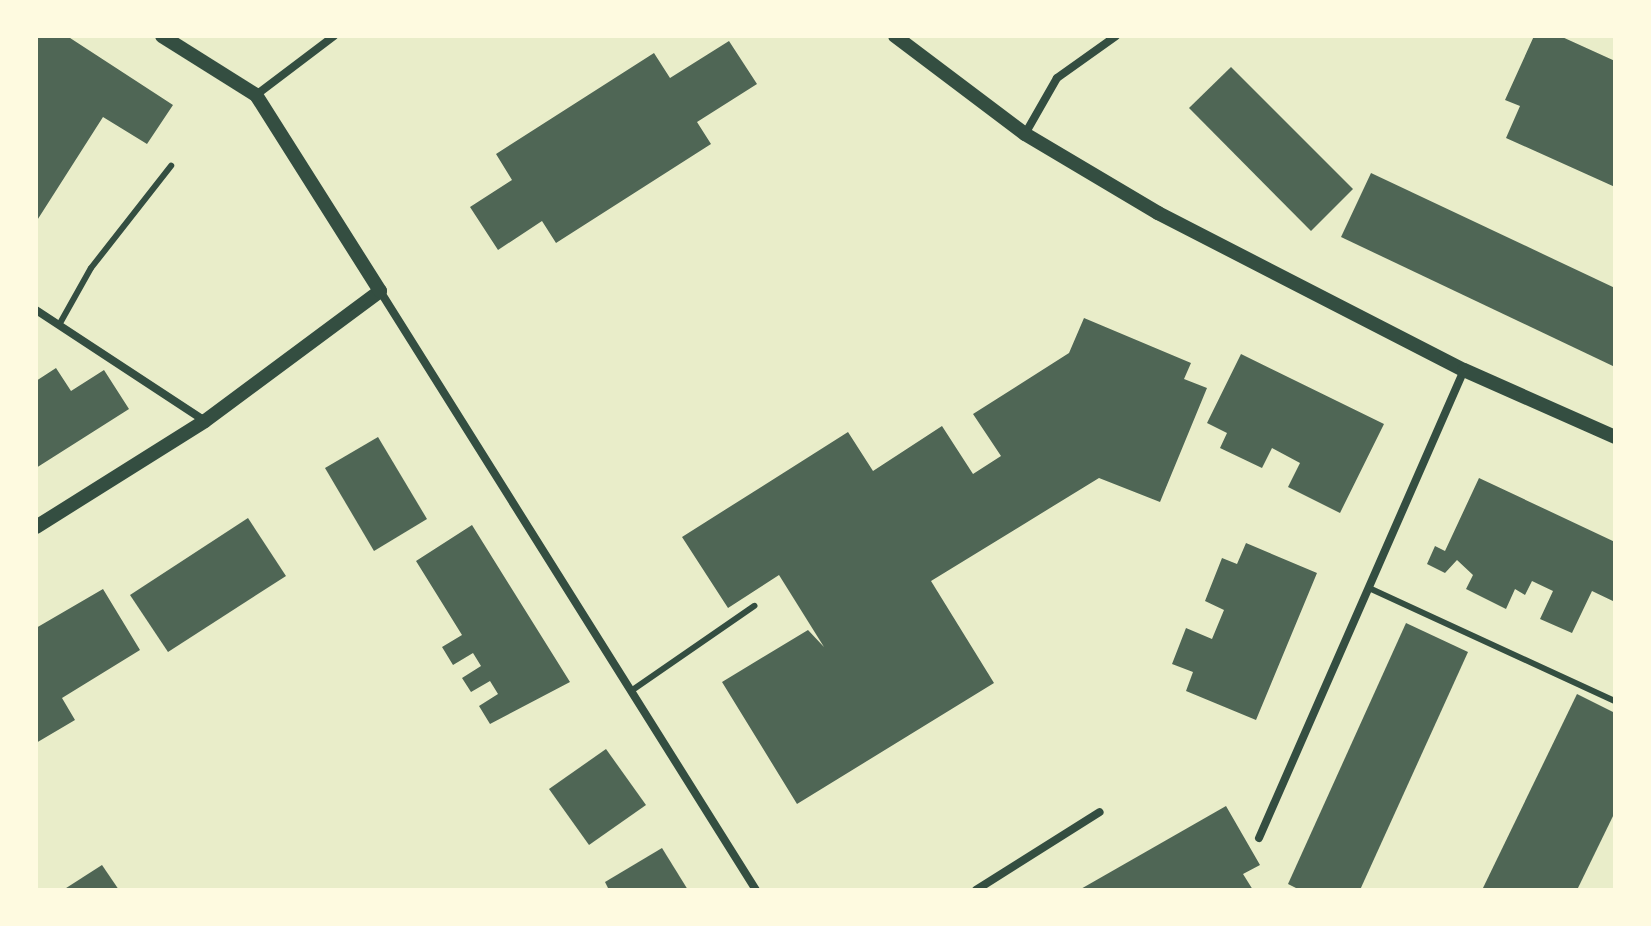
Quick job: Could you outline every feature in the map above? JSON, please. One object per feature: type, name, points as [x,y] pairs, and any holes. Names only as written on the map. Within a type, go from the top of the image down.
[{"type":"street","points":[[162,36],[256,95],[756,890]]},
{"type":"street","points":[[256,95],[334,36]]},
{"type":"street","points":[[895,36],[1025,134],[1158,213],[1464,370],[1615,437]]},
{"type":"street","points":[[1025,134],[1057,78],[1116,36]]},
{"type":"street","points":[[36,527],[205,421],[380,291]]},
{"type":"street","points":[[36,310],[205,421]]},
{"type":"street","points":[[1259,838],[1464,370]]},
{"type":"street","points":[[976,890],[1100,812]]},
{"type":"lane","points":[[59,325],[91,268],[171,166]]},
{"type":"lane","points":[[1369,588],[1615,701]]},
{"type":"lane","points":[[631,691],[754,606]]},
{"type":"building","points":[[36,36],[67,36],[173,105],[147,144],[103,117],[36,222]]},
{"type":"building","points":[[1534,36],[1560,36],[1615,61],[1615,187],[1506,138],[1520,106],[1505,100]]},
{"type":"building","points":[[729,41],[757,84],[697,122],[711,144],[556,243],[542,221],[498,250],[470,207],[512,180],[496,154],[654,53],[670,78]]},
{"type":"building","points":[[1231,67],[1353,189],[1311,231],[1189,108]]},
{"type":"building","points":[[1371,173],[1615,288],[1615,367],[1341,237]]},
{"type":"building","points":[[1084,318],[1191,363],[1184,379],[1207,388],[1160,502],[1099,478],[931,581],[994,683],[797,804],[722,682],[808,630],[824,647],[779,575],[728,608],[682,537],[848,432],[873,471],[942,426],[973,474],[1001,456],[973,414],[1069,353]]},
{"type":"building","points":[[1241,354],[1384,424],[1340,513],[1288,487],[1300,463],[1272,448],[1262,468],[1220,448],[1227,433],[1207,423]]},
{"type":"building","points":[[56,368],[71,391],[104,370],[129,409],[36,468],[36,381]]},
{"type":"building","points":[[378,437],[427,519],[374,551],[325,468]]},
{"type":"building","points":[[1479,478],[1615,542],[1615,602],[1592,591],[1572,633],[1540,619],[1553,591],[1532,581],[1525,595],[1515,589],[1506,609],[1466,589],[1473,575],[1457,560],[1445,573],[1427,564],[1435,546],[1445,551]]},
{"type":"building","points":[[248,518],[286,576],[168,652],[130,595]]},
{"type":"building","points":[[472,525],[570,682],[490,724],[479,706],[498,694],[490,681],[471,692],[462,678],[481,666],[473,653],[453,665],[442,647],[462,635],[416,561]]},
{"type":"building","points":[[1246,543],[1317,573],[1256,720],[1186,691],[1193,672],[1172,664],[1186,628],[1212,639],[1224,610],[1205,601],[1222,558],[1237,564]]},
{"type":"building","points":[[103,589],[140,650],[62,698],[75,720],[36,743],[36,628]]},
{"type":"building","points":[[1406,623],[1468,652],[1360,890],[1300,890],[1288,884]]},
{"type":"building","points":[[1577,694],[1615,713],[1615,812],[1577,890],[1482,890]]},
{"type":"building","points":[[606,749],[646,805],[589,845],[549,789]]},
{"type":"building","points":[[1226,806],[1260,865],[1243,874],[1253,890],[1079,890]]},
{"type":"building","points":[[662,848],[688,890],[609,890],[605,882]]},
{"type":"building","points":[[102,865],[119,890],[63,890]]}]
